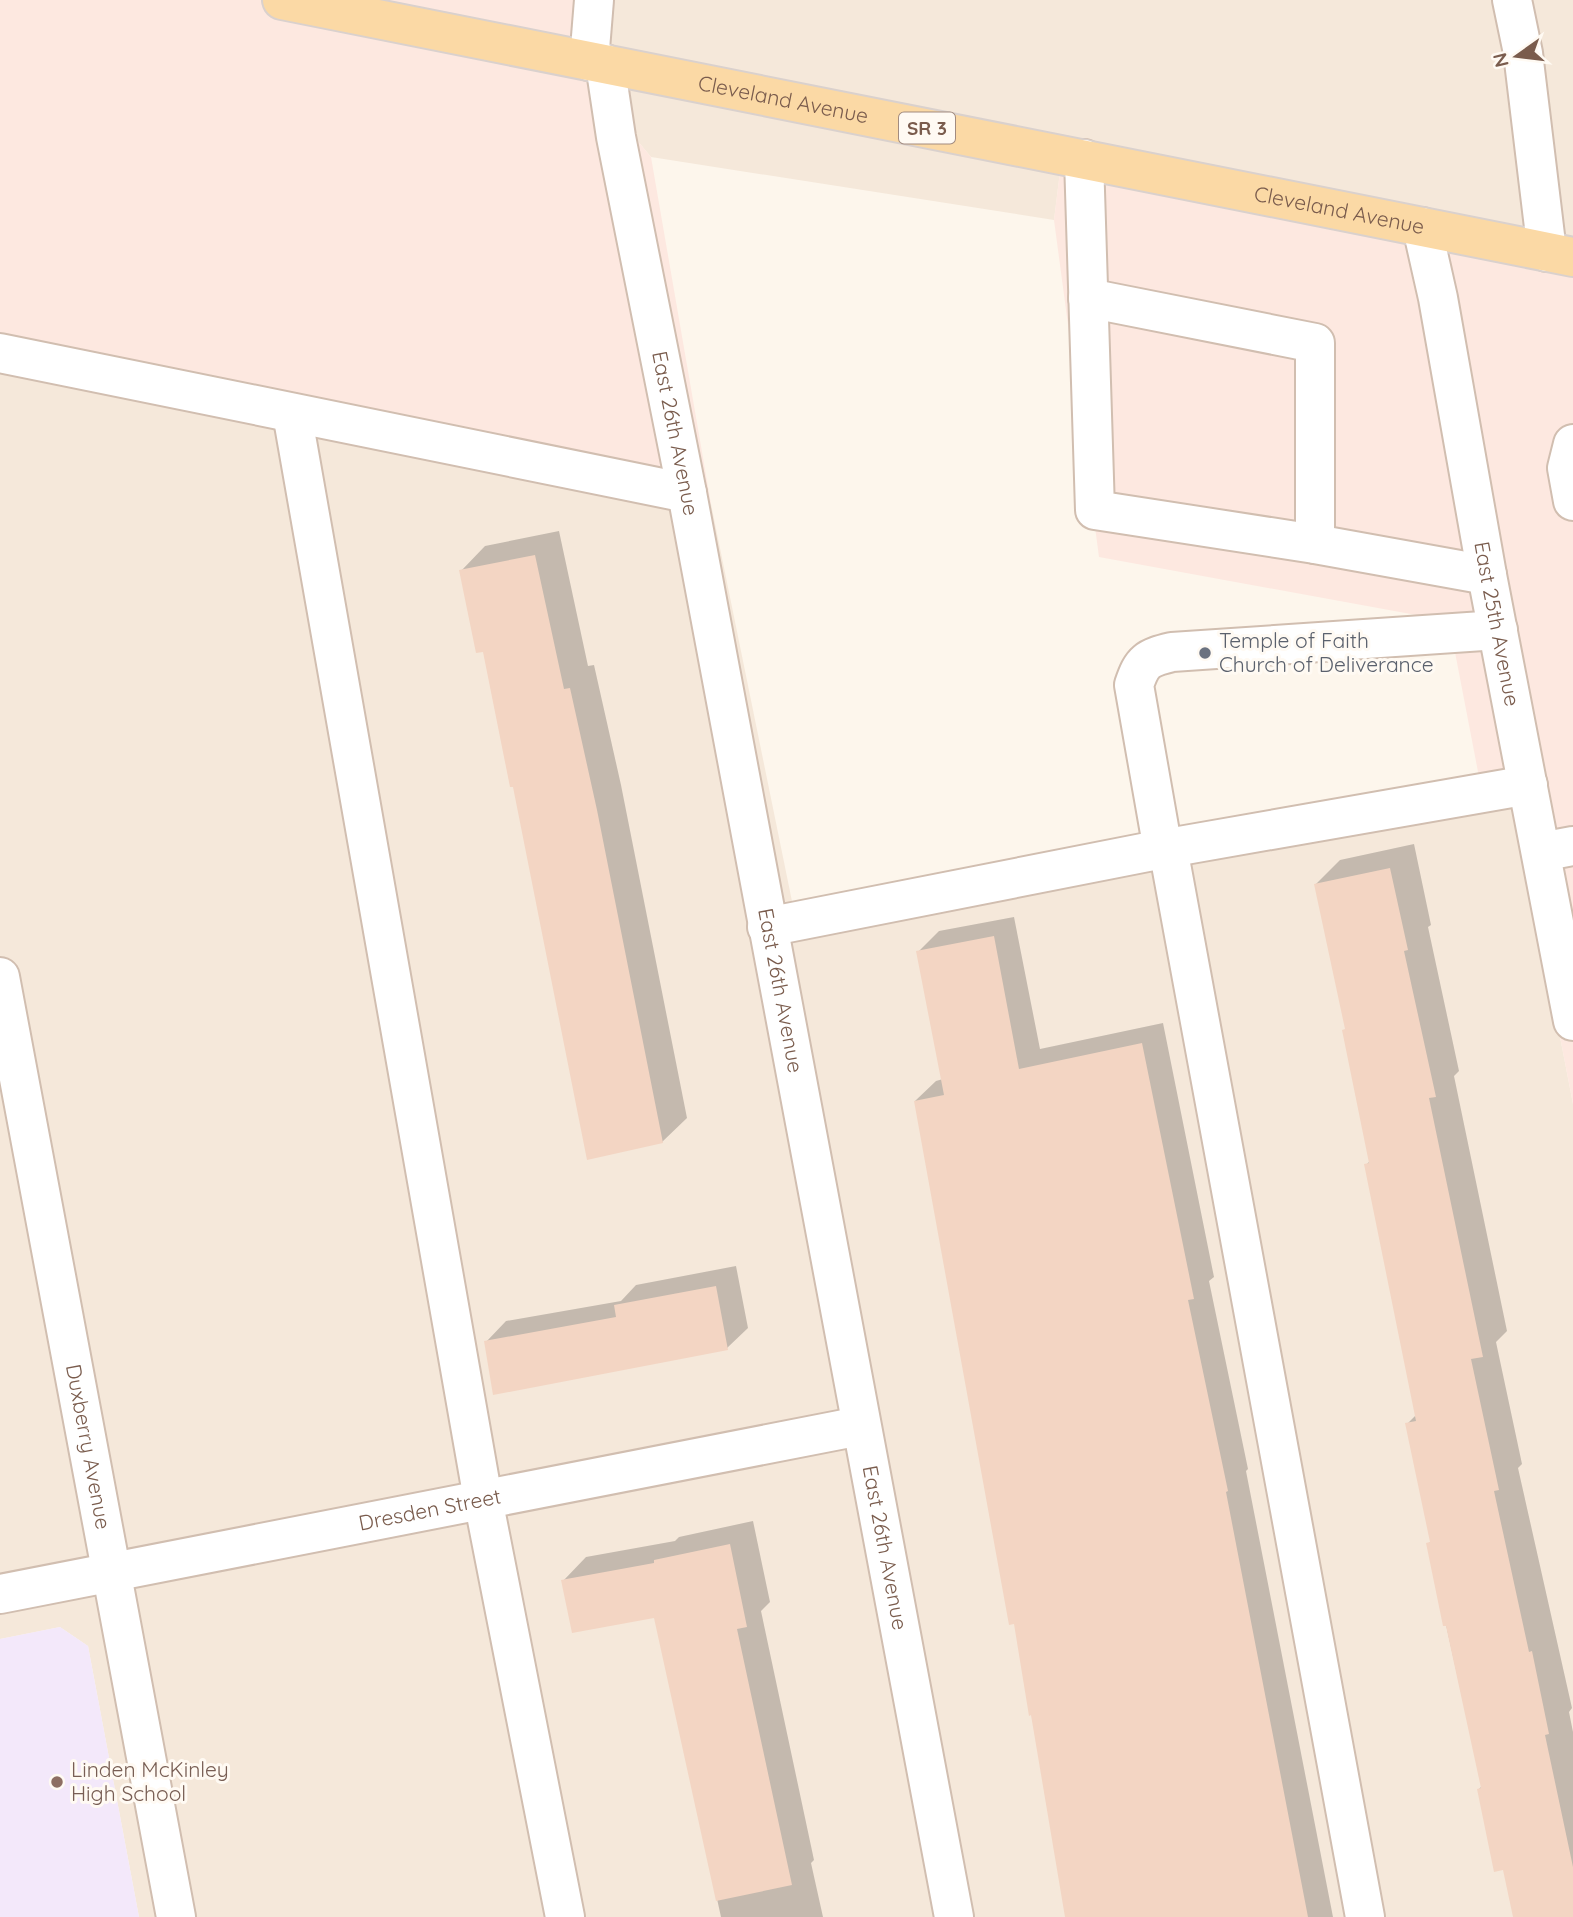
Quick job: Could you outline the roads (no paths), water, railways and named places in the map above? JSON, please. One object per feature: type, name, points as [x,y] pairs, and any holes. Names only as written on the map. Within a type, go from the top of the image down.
[{"type":"main road","name":"Cleveland Avenue","points":[[282,0],[1560,254]]},
{"type":"street","name":"East 26th Avenue","points":[[594,0],[597,63],[616,137],[687,493],[954,1917]]},
{"type":"street","points":[[1512,0],[1560,254]]},
{"type":"street","points":[[1084,159],[1095,510],[1315,544],[1487,575]]},
{"type":"street","name":"East 25th Avenue","points":[[1422,227],[1438,298],[1487,575],[1528,785],[1557,849],[1573,1021]]},
{"type":"street","points":[[1088,298],[1315,343],[1315,544]]},
{"type":"street","points":[[0,353],[687,493]]},
{"type":"street","points":[[292,413],[483,1499],[565,1917]]},
{"type":"street","points":[[1573,444],[1567,468],[1573,502]]},
{"type":"street","points":[[1365,1917],[1134,685],[1141,666],[1153,657],[1172,652],[1499,630]]},
{"type":"street","points":[[767,927],[1165,849],[1528,785]]},
{"type":"street","name":"Duxberry Avenue","points":[[0,977],[176,1917]]},
{"type":"street","name":"Dresden Street","points":[[0,1594],[860,1426]]},
{"type":"place","name":"Temple of Faith Church of Deliverance","points":[[1205,653]]},
{"type":"place","name":"Linden McKinley High School","points":[[57,1782]]}]
